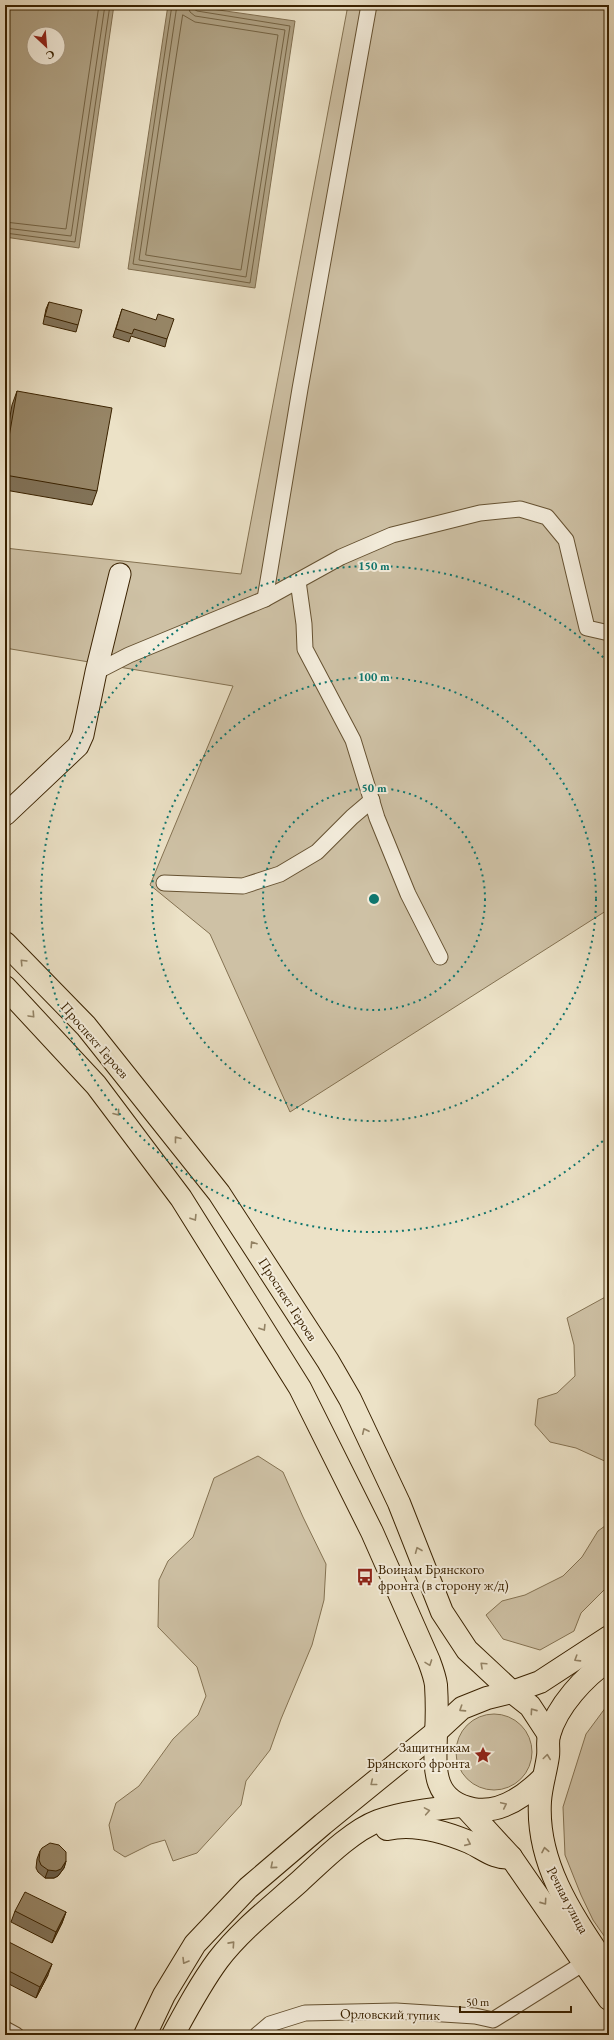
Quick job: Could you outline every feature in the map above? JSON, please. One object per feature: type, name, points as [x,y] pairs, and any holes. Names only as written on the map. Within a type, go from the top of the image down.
[{"type":"main road","name":"Проспект Героев","points":[[5,943],[86,1026],[219,1193],[328,1361],[350,1399],[399,1503],[442,1612],[466,1650],[512,1692]]},
{"type":"main road","name":"Проспект Героев","points":[[5,987],[96,1085],[181,1198],[300,1388],[372,1532],[429,1661],[436,1684],[436,1732]]},
{"type":"main road","points":[[145,2035],[164,1995],[195,1944],[248,1888],[323,1824],[436,1732],[462,1708],[487,1698],[512,1692],[540,1682],[609,1637]]},
{"type":"main road","points":[[173,2035],[192,2000],[219,1959],[245,1930],[316,1866],[359,1832],[377,1822],[398,1816],[463,1807],[482,1810],[499,1808],[528,1792],[543,1778],[548,1756],[549,1735],[560,1711],[580,1686],[609,1660]]},
{"type":"main road","points":[[512,1692],[530,1706],[549,1735]]},
{"type":"main road","points":[[436,1732],[434,1766],[437,1782],[447,1796],[463,1807]]},
{"type":"main road","name":"Речная улица","points":[[543,1778],[540,1802],[541,1827],[544,1852],[549,1867],[555,1881],[609,1970]]},
{"type":"main road","name":"Речная улица","points":[[463,1807],[511,1857],[609,1999]]},
{"type":"main road","points":[[316,1866],[329,1863],[366,1836],[380,1831],[400,1827],[420,1829],[452,1836],[497,1857],[511,1857]]},
{"type":"street","points":[[265,599],[300,389],[369,5]]},
{"type":"street","points":[[96,672],[129,655],[265,599],[341,557],[392,535],[480,513],[520,509],[548,517],[566,540],[586,628],[609,633]]},
{"type":"street","points":[[5,814],[78,746],[83,735],[96,672],[120,574]]},
{"type":"street","points":[[298,581],[304,624],[304,649],[353,740],[372,800],[408,894],[440,958]]},
{"type":"street","points":[[164,882],[243,886],[280,874],[317,852],[352,817],[372,800]]},
{"type":"street","name":"Орловский тупик","points":[[257,2035],[270,2024],[306,2013],[396,2011],[475,2016],[493,2020],[584,1963]]},
{"type":"street","points":[[5,2029],[16,2035]]},
{"type":"shaded area","points":[[348,5],[609,5],[609,909],[290,1112],[210,934],[150,885],[233,686],[5,648],[5,548],[241,574]]},
{"type":"shaded area","points":[[609,1295],[609,1463],[576,1448],[550,1442],[535,1425],[538,1399],[557,1393],[575,1376],[574,1345],[567,1318]]},
{"type":"shaded area","points":[[258,1456],[283,1472],[326,1564],[324,1600],[312,1645],[281,1719],[270,1750],[246,1781],[241,1805],[197,1853],[173,1861],[165,1840],[151,1844],[125,1857],[114,1850],[109,1825],[116,1803],[139,1786],[173,1739],[198,1715],[206,1696],[197,1667],[158,1627],[159,1580],[168,1561],[193,1537],[214,1478]]},
{"type":"shaded area","points":[[609,1523],[609,1585],[581,1613],[574,1631],[540,1650],[503,1639],[486,1615],[502,1601],[525,1595],[563,1576],[582,1557],[598,1531]]},
{"type":"shaded area","points":[[609,1703],[609,1943],[593,1920],[565,1855],[563,1807],[586,1734]]},
{"type":"shaded area","points":[[494,1714],[509,1717],[521,1725],[529,1737],[532,1752],[529,1767],[521,1779],[509,1787],[494,1790],[479,1787],[467,1779],[459,1767],[456,1752],[459,1737],[467,1725],[479,1717]]},
{"type":"water","points":[[5,5],[114,5],[79,248],[5,237]]},
{"type":"water","points":[[168,5],[184,5],[295,21],[255,288],[128,269]]},
{"type":"building","points":[[49,302],[82,310],[78,325],[45,316]]},
{"type":"building","points":[[122,309],[156,320],[158,314],[174,319],[167,339],[134,329],[132,334],[116,329]]},
{"type":"building","points":[[17,391],[112,408],[97,491],[5,475],[5,460]]},
{"type":"building","points":[[5,1829],[8,1830],[5,1839]]},
{"type":"building","points":[[50,1843],[59,1845],[66,1852],[66,1861],[61,1869],[56,1871],[48,1870],[41,1865],[39,1860],[40,1851]]},
{"type":"building","points":[[25,1892],[66,1912],[56,1932],[15,1911]]},
{"type":"building","points":[[5,1940],[52,1964],[40,1987],[5,1969]]},
{"type":"place","name":"Воинам Брянского фронта (в сторону ж/д)","points":[[365,1577]]},
{"type":"place","name":"Защитникам Брянского фронта","points":[[483,1755]]}]
